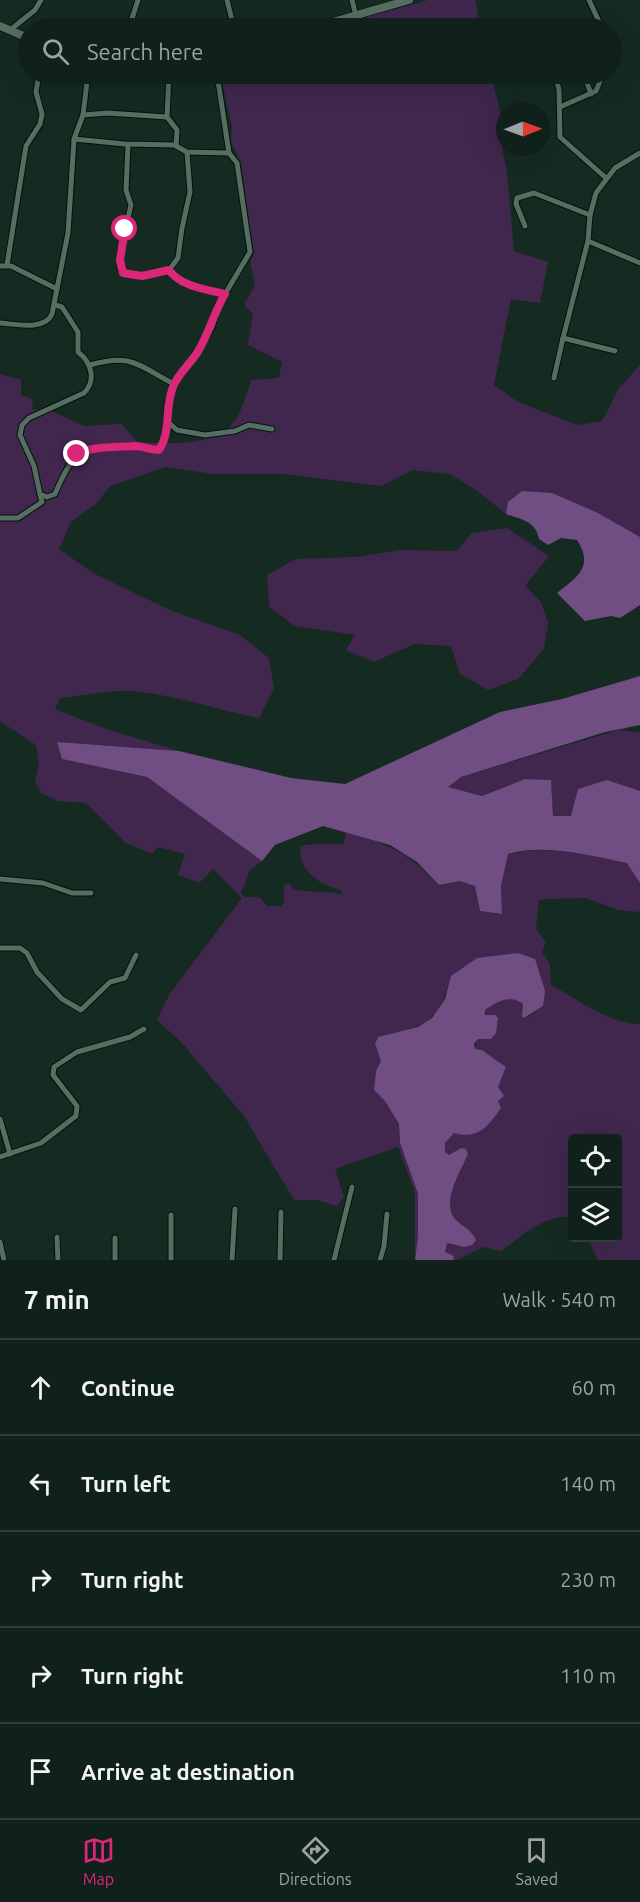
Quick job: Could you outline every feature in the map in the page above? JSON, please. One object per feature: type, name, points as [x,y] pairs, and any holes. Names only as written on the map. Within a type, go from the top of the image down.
[{"type":"street","points":[[24,18],[41,0]]},
{"type":"street","points":[[132,18],[138,0]]},
{"type":"street","points":[[227,0],[232,18]]},
{"type":"street","points":[[352,0],[356,16]]},
{"type":"street","points":[[349,18],[384,4],[409,0]]},
{"type":"street","points":[[589,0],[597,18]]},
{"type":"street","points":[[9,31],[18,23]]},
{"type":"street","points":[[0,26],[18,34]]},
{"type":"street","points":[[37,84],[36,92],[42,114],[40,124],[26,146],[3,266],[57,290]]},
{"type":"street","points":[[0,323],[41,324],[50,319],[55,305],[70,217],[74,139],[82,115],[87,84]]},
{"type":"street","points":[[168,84],[166,117],[177,130],[176,145]]},
{"type":"street","points":[[40,495],[47,497],[55,494],[67,465],[86,450],[136,446],[159,450],[165,441],[168,422],[167,406],[174,384],[201,346],[225,294],[250,252],[237,163],[229,153],[219,84]]},
{"type":"street","points":[[557,84],[560,107],[560,137],[606,178]]},
{"type":"street","points":[[588,84],[591,94]]},
{"type":"street","points":[[560,107],[591,94],[596,91],[599,84]]},
{"type":"street","points":[[82,115],[107,113],[166,117]]},
{"type":"street","points":[[74,139],[128,144],[176,145],[187,152],[229,153]]},
{"type":"street","points":[[128,144],[126,190],[131,205],[121,249],[121,271],[142,276],[169,270],[178,258],[190,192],[187,152]]},
{"type":"street","points":[[554,378],[588,241],[590,215],[596,193],[615,168],[640,153]]},
{"type":"street","points":[[525,226],[516,204],[517,198],[534,193],[590,215]]},
{"type":"street","points":[[588,241],[640,263]]},
{"type":"street","points":[[169,270],[175,279],[182,282],[225,294]]},
{"type":"street","points":[[0,518],[18,518],[42,502],[34,466],[20,435],[22,425],[29,418],[84,393],[89,388],[90,365],[78,352],[78,332],[62,307],[55,305]]},
{"type":"street","points":[[563,338],[615,351]]},
{"type":"street","points":[[90,365],[115,358],[127,360],[174,384]]},
{"type":"street","points":[[168,422],[177,430],[205,435],[235,431],[249,425],[272,429]]},
{"type":"street","points":[[0,879],[43,884],[72,892],[91,893]]},
{"type":"street","points":[[0,948],[20,948],[27,953],[37,972],[63,999],[81,1010],[110,982],[125,978],[136,955]]},
{"type":"street","points":[[0,1157],[40,1143],[76,1116],[77,1106],[53,1075],[54,1067],[77,1052],[129,1037],[144,1029]]},
{"type":"street","points":[[0,1119],[10,1154]]},
{"type":"street","points":[[334,1260],[352,1187]]},
{"type":"street","points":[[232,1260],[235,1209]]},
{"type":"street","points":[[280,1260],[281,1212]]},
{"type":"street","points":[[380,1260],[384,1246],[387,1214]]},
{"type":"street","points":[[171,1215],[171,1260]]},
{"type":"street","points":[[57,1237],[58,1260]]},
{"type":"street","points":[[115,1238],[115,1260]]},
{"type":"street","points":[[0,1242],[3,1259]]},
{"type":"shaded area","points":[[428,0],[475,0],[479,18],[364,18]]},
{"type":"shaded area","points":[[223,84],[493,84],[498,102],[496,156],[504,156],[507,173],[514,251],[548,262],[540,303],[511,299],[494,385],[518,402],[577,425],[602,421],[619,388],[640,365],[640,537],[598,513],[508,502],[506,514],[476,490],[450,474],[412,470],[381,486],[283,474],[213,474],[165,467],[110,486],[97,503],[71,522],[59,549],[93,573],[172,611],[240,635],[269,658],[274,689],[259,718],[165,696],[133,691],[60,698],[55,709],[109,730],[179,751],[58,742],[62,759],[147,777],[262,861],[250,870],[241,893],[244,897],[259,897],[267,906],[281,906],[284,902],[284,885],[290,883],[293,889],[342,894],[342,891],[319,881],[307,871],[303,864],[300,847],[320,844],[343,845],[346,832],[397,851],[417,864],[439,885],[460,881],[475,886],[480,911],[502,914],[501,886],[508,854],[553,850],[628,863],[640,883],[640,912],[619,910],[585,898],[545,899],[539,901],[536,929],[546,942],[542,952],[550,964],[551,985],[616,1020],[640,1024],[640,1260],[598,1260],[589,1242],[622,1242],[622,1134],[568,1134],[568,1217],[543,1222],[501,1251],[483,1247],[457,1260],[453,1260],[454,1256],[445,1252],[447,1243],[456,1246],[474,1235],[455,1219],[450,1204],[454,1186],[468,1154],[461,1148],[449,1155],[445,1152],[445,1146],[454,1133],[460,1134],[503,1096],[498,1087],[503,1072],[500,1062],[482,1050],[475,1049],[477,1039],[491,1039],[485,1010],[508,999],[523,1004],[522,1016],[528,1017],[543,1006],[451,976],[441,1005],[427,1021],[407,1030],[378,1037],[375,1045],[381,1061],[376,1071],[374,1090],[385,1101],[399,1124],[400,1143],[418,1194],[418,1236],[415,1260],[415,1193],[398,1147],[335,1169],[344,1197],[337,1206],[317,1200],[294,1200],[244,1116],[182,1043],[157,1020],[169,995],[242,898],[213,869],[199,883],[178,875],[185,854],[158,847],[152,854],[126,843],[86,803],[58,801],[41,793],[35,782],[39,765],[36,745],[0,721],[0,374],[21,380],[21,395],[33,399],[32,409],[54,412],[84,426],[121,424],[138,442],[162,443],[202,440],[225,431],[239,414],[252,380],[279,378],[282,362],[248,345],[253,315],[244,304],[255,286],[250,262],[254,253],[240,160],[231,142],[232,127]]},
{"type":"shaded area","points":[[522,491],[552,493],[598,513],[640,537],[640,605],[620,618],[611,616],[585,621],[557,593],[581,570],[584,564],[582,549],[577,540],[561,538],[548,545],[539,539],[531,524],[506,514],[508,502]]},
{"type":"shaded area","points":[[507,528],[549,556],[525,586],[541,602],[548,623],[544,649],[518,679],[488,690],[460,674],[451,646],[414,644],[374,662],[346,650],[355,635],[295,626],[269,607],[267,575],[296,559],[356,557],[400,550],[457,551],[472,533]]},
{"type":"shaded area","points":[[640,676],[640,725],[605,732],[461,777],[448,787],[482,796],[525,779],[551,780],[553,816],[571,816],[578,789],[607,780],[640,791],[640,883],[627,863],[552,850],[521,851],[508,854],[501,886],[502,914],[480,911],[475,886],[460,881],[439,885],[417,862],[390,845],[323,826],[275,845],[262,861],[147,777],[62,759],[57,742],[179,751],[291,778],[345,784],[500,712],[562,699]]},
{"type":"shaded area","points":[[628,727],[622,731],[640,732],[640,791],[607,780],[571,816],[553,816],[551,781],[525,779],[482,796],[447,787],[461,777]]},
{"type":"shaded area","points":[[518,953],[535,959],[545,991],[543,1006],[524,1018],[522,1016],[523,1004],[518,1001],[508,999],[485,1010],[485,1015],[495,1015],[498,1018],[496,1033],[491,1039],[478,1039],[474,1044],[475,1049],[482,1050],[506,1067],[498,1087],[504,1096],[498,1101],[501,1108],[482,1130],[470,1135],[454,1133],[445,1143],[445,1152],[449,1155],[461,1148],[466,1149],[468,1154],[453,1187],[450,1205],[456,1220],[470,1231],[476,1240],[472,1245],[464,1247],[447,1243],[445,1252],[454,1256],[453,1260],[415,1260],[418,1236],[418,1194],[400,1143],[399,1124],[385,1101],[374,1090],[376,1071],[381,1061],[375,1044],[378,1037],[418,1027],[432,1018],[445,999],[451,976],[477,958]]},
{"type":"route","points":[[77,454],[86,450],[136,446],[159,450],[165,441],[168,429],[167,406],[174,384],[212,327],[218,306],[225,294],[175,279],[169,270],[142,276],[123,273],[120,260],[125,229]]}]
